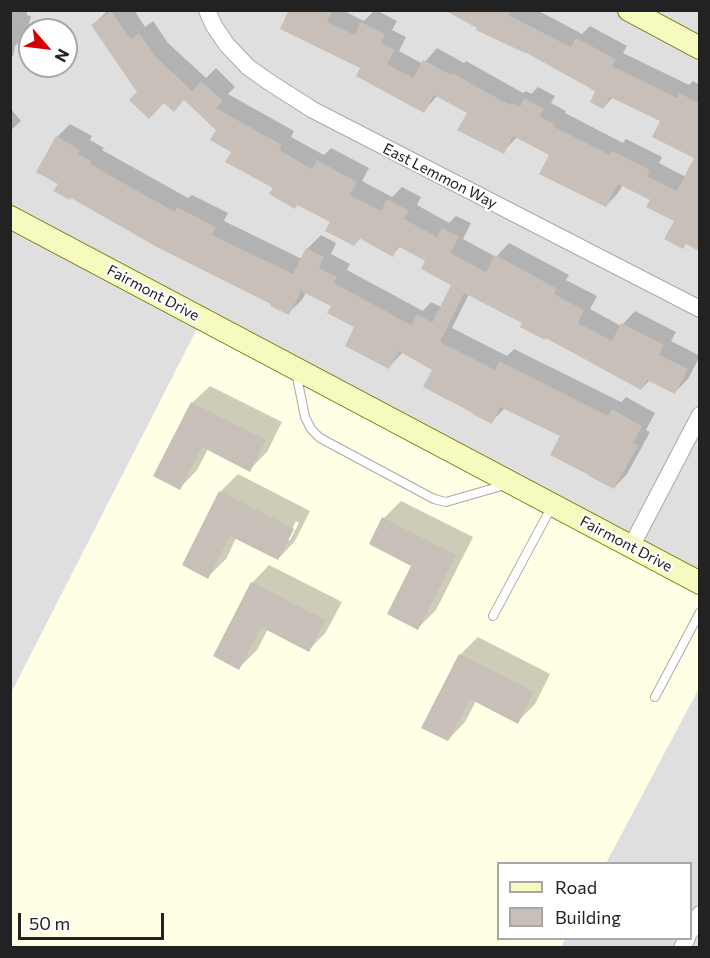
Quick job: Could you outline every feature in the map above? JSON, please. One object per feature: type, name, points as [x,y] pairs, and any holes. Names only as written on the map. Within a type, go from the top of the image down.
[{"type":"street","name":"East Lemmon Way","points":[[207,10],[214,26],[227,45],[248,67],[313,110],[699,309]]},
{"type":"street","points":[[629,10],[699,48]]},
{"type":"street","name":"Fairmont Drive","points":[[10,218],[699,583]]},
{"type":"street","points":[[631,547],[699,415]]},
{"type":"street","points":[[692,928],[699,914]]},
{"type":"lane","points":[[295,369],[305,417],[311,429],[320,438],[434,499],[446,502],[511,483]]},
{"type":"lane","points":[[493,616],[552,505]]},
{"type":"lane","points":[[655,697],[699,612]]},
{"type":"shaded area","points":[[11,11],[699,11],[699,583],[11,695]]},
{"type":"shaded area","points":[[202,319],[699,583],[699,688],[607,862],[497,862],[497,940],[564,940],[561,947],[11,947],[10,695]]},
{"type":"shaded area","points":[[699,688],[699,947],[561,948],[565,940],[692,940],[692,862],[607,862]]},
{"type":"building","points":[[289,10],[333,10],[327,22],[355,35],[361,22],[385,34],[381,43],[395,50],[387,64],[413,78],[423,60],[510,105],[512,103],[520,107],[524,98],[544,109],[539,116],[554,124],[553,126],[610,155],[612,151],[650,170],[647,176],[677,191],[694,158],[652,137],[660,121],[610,97],[603,109],[590,102],[595,91],[525,52],[476,30],[477,28],[444,10],[510,10],[508,15],[571,47],[576,38],[616,59],[612,66],[677,98],[679,93],[695,101],[699,104],[699,251],[686,244],[683,249],[664,239],[674,221],[646,207],[650,200],[618,184],[606,207],[539,174],[549,155],[513,136],[504,154],[457,130],[467,113],[434,95],[424,113],[356,76],[360,68],[280,29]]},
{"type":"building","points":[[111,11],[131,39],[139,33],[155,56],[192,91],[201,81],[223,101],[216,108],[282,145],[279,150],[312,169],[317,160],[357,182],[350,195],[381,211],[387,199],[409,211],[404,219],[437,237],[442,228],[459,237],[450,253],[486,272],[495,255],[536,277],[557,289],[554,294],[584,310],[578,323],[612,341],[621,323],[664,345],[659,355],[688,369],[675,394],[647,380],[641,390],[546,338],[545,340],[520,327],[522,323],[464,293],[440,342],[495,370],[499,361],[608,416],[612,409],[642,426],[633,443],[638,446],[614,489],[550,455],[560,436],[500,407],[492,424],[472,414],[423,387],[432,370],[399,351],[389,369],[345,346],[354,327],[327,313],[331,306],[301,291],[289,315],[157,247],[71,198],[70,200],[53,191],[58,184],[36,172],[56,136],[80,150],[78,154],[91,161],[90,164],[175,212],[177,207],[216,227],[212,235],[293,274],[306,248],[324,257],[319,268],[337,277],[334,283],[411,325],[417,314],[432,323],[451,285],[421,269],[425,261],[398,246],[393,257],[359,238],[354,246],[325,231],[330,222],[297,205],[295,209],[269,194],[273,188],[225,162],[231,152],[210,140],[216,130],[184,100],[174,112],[164,103],[149,119],[129,100],[137,92],[91,25]]},
{"type":"building","points":[[191,402],[266,440],[250,472],[202,447],[180,490],[153,476]]},
{"type":"building","points":[[219,491],[294,529],[278,560],[230,536],[208,579],[182,565]]},
{"type":"building","points":[[382,517],[456,555],[418,630],[387,614],[411,566],[369,544]]},
{"type":"building","points":[[251,582],[325,620],[309,652],[261,627],[239,670],[213,656]]},
{"type":"building","points":[[459,654],[534,692],[518,724],[470,699],[448,741],[421,728]]}]
